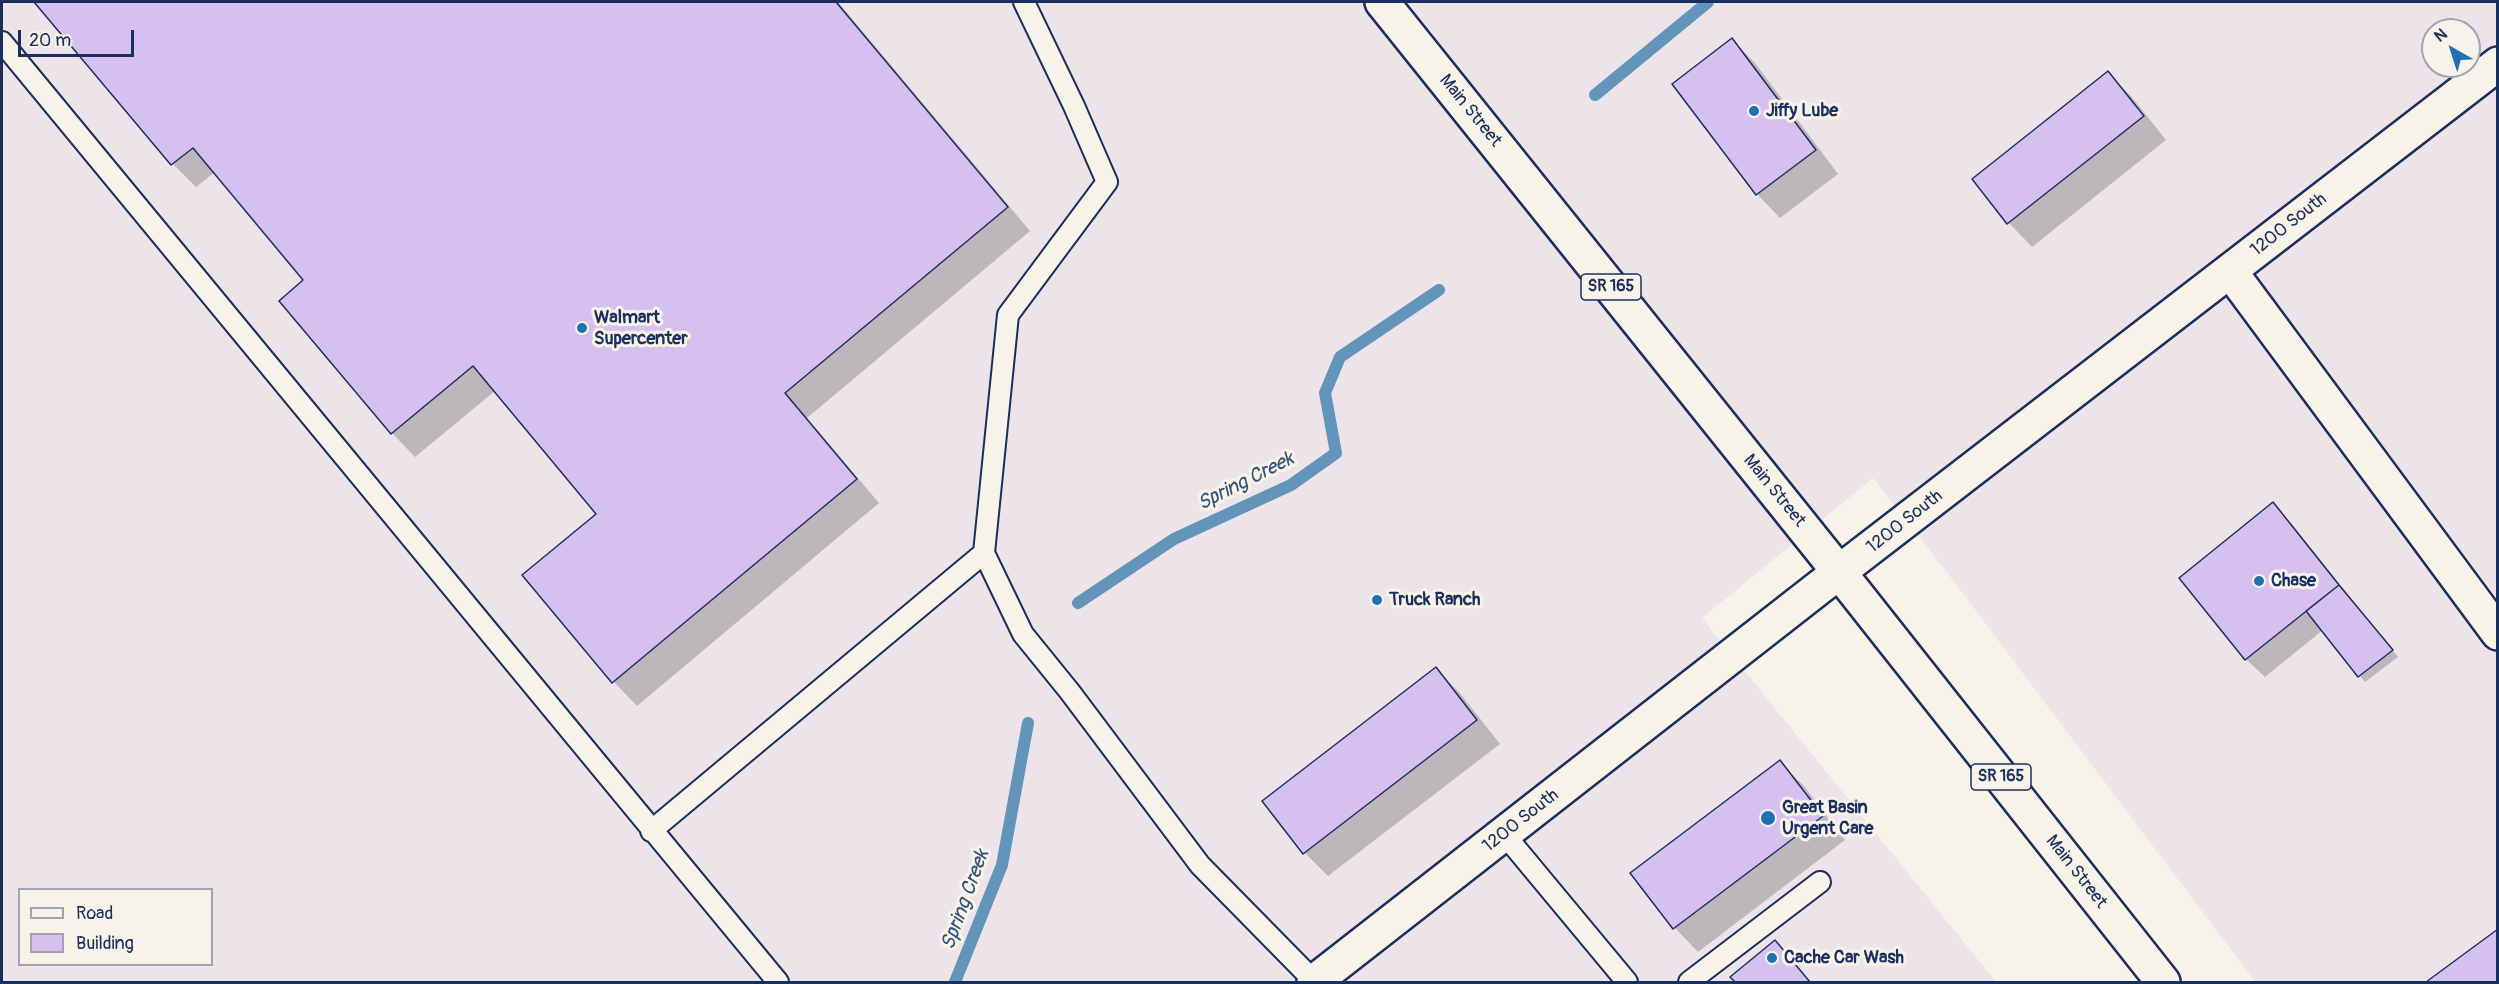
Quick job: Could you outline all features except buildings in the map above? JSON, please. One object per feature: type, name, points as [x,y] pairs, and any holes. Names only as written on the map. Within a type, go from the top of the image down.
[{"type":"main road","name":"Main Street","points":[[1382,2],[1839,572],[2163,982]]},
{"type":"main road","name":"1200 South","points":[[1315,982],[1839,572],[2498,64]]},
{"type":"main road","points":[[2230,271],[2498,633]]},
{"type":"lane","points":[[1024,2],[1074,106],[1107,182],[1008,315],[984,554],[1023,634],[1070,692],[1200,865],[1315,982]]},
{"type":"lane","points":[[2,42],[651,831],[778,982]]},
{"type":"lane","points":[[651,831],[984,554]]},
{"type":"lane","points":[[1504,834],[1627,982]]},
{"type":"lane","points":[[1689,982],[1821,882]]},
{"type":"shaded area","points":[[2,2],[2497,2],[2497,982],[2255,982],[1943,567],[1873,478],[1702,618],[1996,982],[2,982]]},
{"type":"waterway","name":"Spring Creek","points":[[1595,95],[1708,2]]},
{"type":"waterway","name":"Spring Creek","points":[[1078,603],[1174,539],[1291,485],[1336,453],[1325,393],[1340,357],[1439,290]]},
{"type":"waterway","name":"Spring Creek","points":[[955,982],[1002,865],[1028,723]]},
{"type":"place","name":"Jiffy Lube","points":[[1754,111]]},
{"type":"place","name":"Walmart Supercenter","points":[[582,328]]},
{"type":"place","name":"Chase","points":[[2259,581]]},
{"type":"place","name":"Truck Ranch","points":[[1377,600]]},
{"type":"place","name":"Great Basin Urgent Care","points":[[1768,818]]},
{"type":"place","name":"Cache Car Wash","points":[[1772,958]]}]
